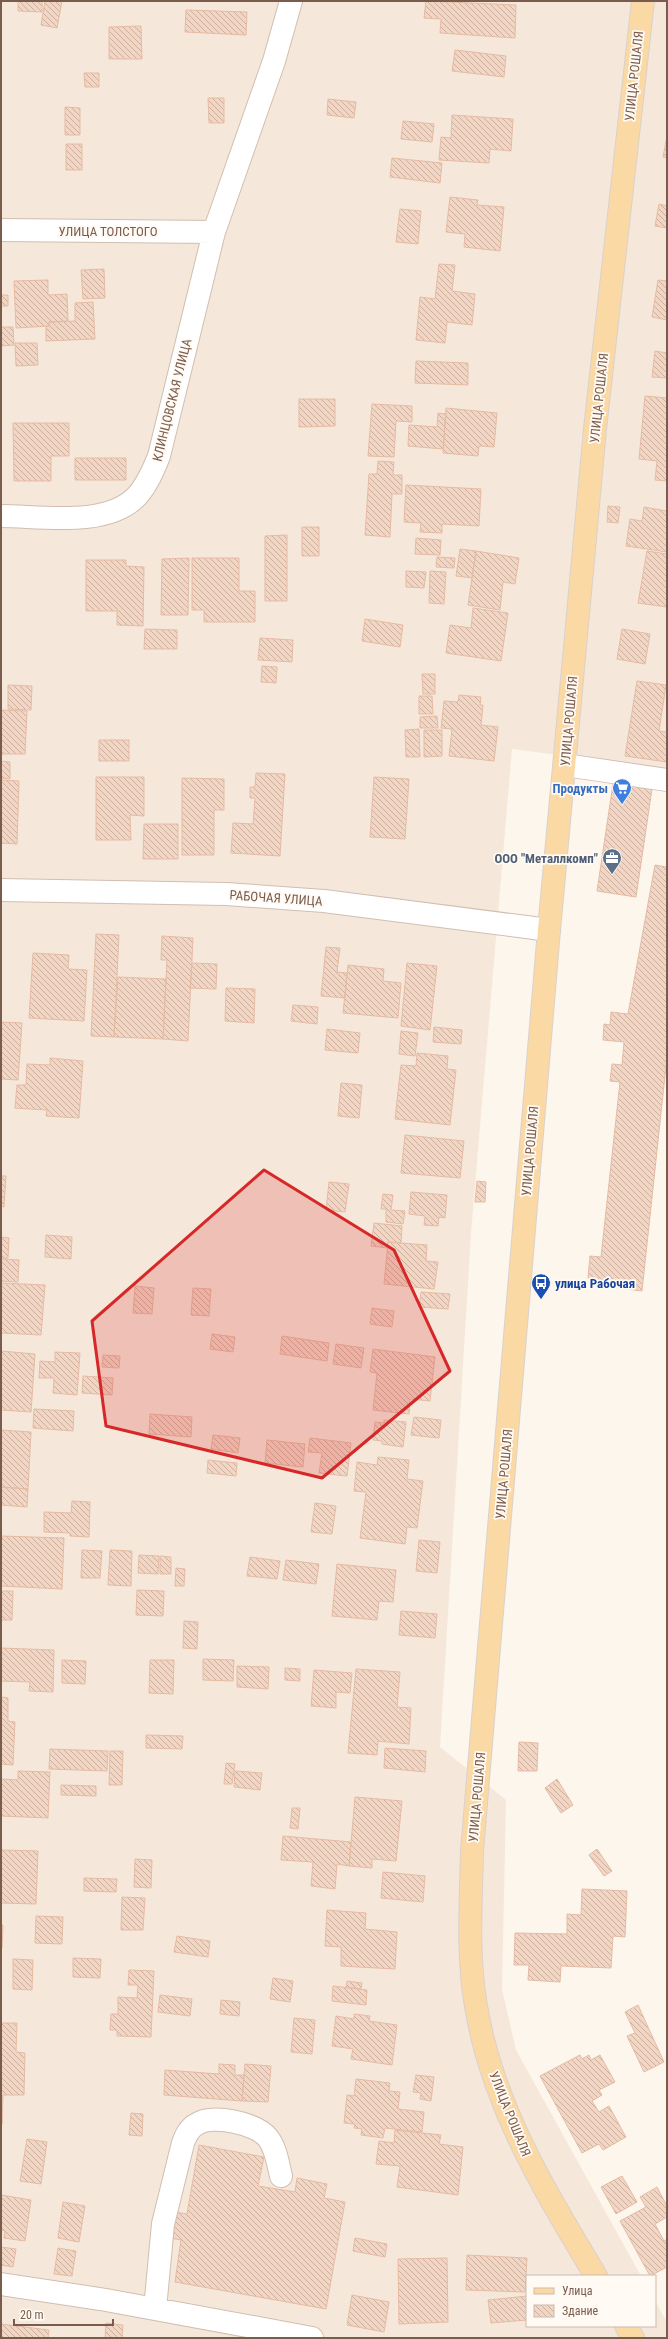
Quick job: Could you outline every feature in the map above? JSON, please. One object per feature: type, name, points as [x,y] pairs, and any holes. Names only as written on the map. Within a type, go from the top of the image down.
[{"type":"main road","name":"УЛИЦА РОШАЛЯ","points":[[595,2275],[524,2152],[502,2100],[484,2043],[475,2005],[472,1960],[472,1851],[549,930],[595,429],[643,1]]},
{"type":"main road","points":[[627,2327],[633,2338]]},
{"type":"street","name":"КЛИНЦОВСКАЯ УЛИЦА","points":[[1,516],[83,517],[106,514],[127,504],[146,485],[159,456],[214,232],[274,61],[291,1]]},
{"type":"street","name":"УЛИЦА ТОЛСТОГО","points":[[1,230],[214,232]]},
{"type":"street","points":[[565,765],[667,780]]},
{"type":"street","name":"РАБОЧАЯ УЛИЦА","points":[[1,890],[226,894],[324,901],[549,930]]},
{"type":"street","points":[[155,2309],[163,2224],[183,2143],[188,2130],[197,2123],[218,2120],[255,2128],[268,2138],[273,2148],[281,2176]]},
{"type":"street","points":[[1,2284],[155,2309],[312,2338]]},
{"type":"highlighted area","points":[[264,1170],[394,1250],[450,1371],[322,1478],[106,1426],[92,1321]]},
{"type":"shaded area","points":[[1,1],[667,1],[667,769],[512,749],[471,1233],[440,1747],[506,1800],[502,1989],[516,2050],[640,2275],[526,2275],[526,2327],[656,2327],[656,2303],[667,2322],[667,2338],[1,2338]]},
{"type":"building","points":[[18,1],[42,1],[42,12],[18,11]]},
{"type":"building","points":[[45,1],[62,1],[57,28],[41,25]]},
{"type":"building","points":[[426,1],[516,5],[515,38],[440,33],[441,19],[424,18]]},
{"type":"building","points":[[186,10],[247,12],[246,35],[185,32]]},
{"type":"building","points":[[141,26],[142,59],[109,59],[109,27]]},
{"type":"building","points":[[455,50],[506,56],[504,77],[452,71]]},
{"type":"building","points":[[84,73],[99,73],[99,87],[85,87]]},
{"type":"building","points":[[208,98],[224,98],[224,123],[209,123]]},
{"type":"building","points":[[328,99],[356,102],[354,118],[327,115]]},
{"type":"building","points":[[65,107],[80,108],[80,135],[65,135]]},
{"type":"building","points":[[452,115],[513,119],[511,151],[490,149],[489,163],[439,160],[441,137],[451,138]]},
{"type":"building","points":[[403,121],[434,124],[432,142],[401,139]]},
{"type":"building","points":[[667,136],[667,158],[663,157]]},
{"type":"building","points":[[66,144],[82,144],[82,170],[66,170]]},
{"type":"building","points":[[392,158],[442,163],[440,183],[390,177]]},
{"type":"building","points":[[450,197],[478,200],[477,205],[504,207],[500,251],[464,247],[465,234],[446,232]]},
{"type":"building","points":[[659,204],[667,206],[667,228],[655,226]]},
{"type":"building","points":[[400,209],[421,211],[418,244],[396,242]]},
{"type":"building","points":[[439,264],[455,265],[452,291],[475,294],[472,325],[447,322],[445,343],[416,340],[420,297],[435,299]]},
{"type":"building","points":[[104,269],[105,298],[83,299],[81,270]]},
{"type":"building","points":[[48,280],[48,295],[67,294],[68,321],[49,322],[49,326],[16,328],[14,281]]},
{"type":"building","points":[[658,280],[667,281],[667,320],[652,317]]},
{"type":"building","points":[[1,295],[8,295],[8,306],[1,306]]},
{"type":"building","points":[[93,302],[95,339],[46,341],[46,326],[49,326],[49,322],[75,321],[75,303]]},
{"type":"building","points":[[1,327],[13,327],[14,345],[1,346]]},
{"type":"building","points":[[15,343],[37,343],[38,365],[16,366]]},
{"type":"building","points":[[655,351],[667,353],[667,378],[652,377]]},
{"type":"building","points":[[416,361],[468,363],[468,385],[415,383]]},
{"type":"building","points":[[645,396],[667,398],[667,481],[655,480],[657,461],[639,459]]},
{"type":"building","points":[[299,399],[335,399],[335,426],[299,427]]},
{"type":"building","points":[[372,404],[412,406],[412,422],[396,421],[394,457],[368,456]]},
{"type":"building","points":[[446,408],[497,413],[494,447],[479,446],[478,456],[443,453]]},
{"type":"building","points":[[438,413],[446,414],[443,449],[408,446],[409,425],[437,427]]},
{"type":"building","points":[[13,423],[69,423],[69,456],[51,456],[51,481],[14,481]]},
{"type":"building","points":[[75,458],[126,458],[126,480],[75,480]]},
{"type":"building","points":[[378,461],[394,462],[393,475],[402,475],[402,494],[392,494],[390,537],[365,535],[369,474],[377,474]]},
{"type":"building","points":[[406,485],[481,489],[479,526],[442,524],[442,533],[420,532],[421,523],[404,522]]},
{"type":"building","points":[[608,506],[620,507],[618,523],[607,522]]},
{"type":"building","points":[[644,507],[667,511],[667,552],[626,546],[630,519],[642,521]]},
{"type":"building","points":[[302,527],[319,527],[319,556],[302,556]]},
{"type":"building","points":[[287,535],[287,601],[265,601],[265,536]]},
{"type":"building","points":[[416,538],[441,540],[440,555],[415,554]]},
{"type":"building","points":[[460,549],[476,551],[472,578],[456,576]]},
{"type":"building","points":[[476,551],[519,558],[515,584],[503,582],[500,610],[468,605]]},
{"type":"building","points":[[647,551],[667,554],[667,607],[638,603]]},
{"type":"building","points":[[437,557],[455,558],[454,568],[436,567]]},
{"type":"building","points":[[189,558],[188,615],[161,615],[162,559]]},
{"type":"building","points":[[192,558],[239,558],[239,591],[255,591],[255,622],[204,622],[204,610],[192,610]]},
{"type":"building","points":[[86,560],[126,560],[126,566],[144,567],[143,626],[117,625],[117,611],[86,611]]},
{"type":"building","points":[[406,571],[426,572],[424,588],[406,587]]},
{"type":"building","points":[[430,571],[446,572],[444,604],[429,603]]},
{"type":"building","points":[[473,608],[508,613],[501,661],[446,653],[450,625],[471,628]]},
{"type":"building","points":[[365,619],[403,625],[400,647],[362,641]]},
{"type":"building","points":[[145,629],[177,630],[177,649],[144,649]]},
{"type":"building","points":[[622,629],[650,634],[645,664],[617,659]]},
{"type":"building","points":[[260,638],[293,640],[292,662],[258,660]]},
{"type":"building","points":[[262,666],[277,667],[276,683],[261,682]]},
{"type":"building","points":[[422,674],[435,674],[435,694],[423,694]]},
{"type":"building","points":[[637,681],[666,685],[659,731],[667,732],[667,762],[625,756]]},
{"type":"building","points":[[8,685],[32,686],[31,710],[8,709]]},
{"type":"building","points":[[459,695],[481,697],[480,705],[483,705],[481,725],[498,727],[494,761],[449,756],[452,729],[441,728],[444,701],[458,702]]},
{"type":"building","points":[[419,696],[432,696],[433,714],[419,714]]},
{"type":"building","points":[[1,710],[27,711],[25,754],[1,754]]},
{"type":"building","points":[[437,716],[438,728],[420,728],[420,717]]},
{"type":"building","points":[[419,729],[420,757],[406,757],[405,730]]},
{"type":"building","points":[[424,730],[442,730],[442,756],[424,757]]},
{"type":"building","points":[[99,740],[129,740],[129,761],[99,761]]},
{"type":"building","points":[[1,761],[10,762],[10,779],[1,778]]},
{"type":"building","points":[[256,773],[285,774],[280,856],[231,853],[233,823],[253,824],[255,798],[250,798],[250,787],[255,787]]},
{"type":"building","points":[[96,777],[144,777],[144,816],[130,815],[131,840],[96,840]]},
{"type":"building","points":[[374,777],[409,779],[405,839],[370,837]]},
{"type":"building","points":[[182,778],[224,779],[224,810],[214,810],[214,855],[182,855]]},
{"type":"building","points":[[1,780],[19,781],[17,844],[1,843]]},
{"type":"building","points":[[613,784],[652,789],[636,897],[597,891]]},
{"type":"building","points":[[144,824],[178,824],[178,859],[143,859]]},
{"type":"building","points":[[655,865],[667,867],[667,1057],[642,1291],[598,1285],[599,1279],[588,1278],[590,1256],[601,1257],[620,1082],[610,1081],[612,1064],[622,1065],[624,1042],[603,1040],[604,1024],[610,1025],[611,1012],[628,1014]]},
{"type":"building","points":[[96,934],[119,935],[114,1037],[91,1036]]},
{"type":"building","points":[[162,936],[193,938],[188,1041],[163,1039],[167,960],[161,960]]},
{"type":"building","points":[[326,947],[340,948],[337,972],[347,973],[345,998],[321,996]]},
{"type":"building","points":[[33,953],[69,955],[68,969],[87,970],[84,1021],[29,1018]]},
{"type":"building","points":[[192,963],[217,964],[216,989],[190,988]]},
{"type":"building","points":[[407,963],[437,966],[430,1030],[401,1026]]},
{"type":"building","points":[[348,965],[384,969],[383,981],[401,983],[398,1018],[343,1013]]},
{"type":"building","points":[[118,977],[166,979],[163,1039],[114,1037]]},
{"type":"building","points":[[226,988],[255,989],[254,1023],[225,1021]]},
{"type":"building","points":[[293,1005],[318,1007],[317,1024],[291,1021]]},
{"type":"building","points":[[1,1022],[22,1023],[18,1080],[1,1079]]},
{"type":"building","points":[[434,1027],[462,1030],[461,1044],[433,1042]]},
{"type":"building","points":[[327,1029],[360,1033],[358,1053],[325,1050]]},
{"type":"building","points":[[401,1031],[418,1033],[415,1056],[399,1054]]},
{"type":"building","points":[[417,1053],[448,1056],[447,1069],[456,1070],[450,1125],[395,1119],[401,1065],[416,1066]]},
{"type":"building","points":[[50,1058],[83,1061],[79,1118],[46,1116],[47,1110],[15,1108],[17,1085],[26,1085],[27,1064],[50,1065]]},
{"type":"building","points":[[341,1083],[362,1085],[359,1118],[338,1116]]},
{"type":"building","points":[[405,1135],[464,1141],[460,1178],[401,1173]]},
{"type":"building","points":[[1,1176],[6,1176],[4,1207],[1,1206]]},
{"type":"building","points":[[477,1181],[486,1182],[485,1202],[475,1202]]},
{"type":"building","points":[[329,1182],[349,1184],[345,1212],[326,1210]]},
{"type":"building","points":[[411,1192],[447,1195],[445,1218],[439,1217],[438,1226],[424,1225],[425,1216],[409,1214]]},
{"type":"building","points":[[383,1194],[393,1195],[391,1210],[405,1211],[403,1224],[386,1222],[386,1209],[381,1209]]},
{"type":"building","points":[[374,1223],[402,1226],[401,1243],[388,1242],[387,1248],[371,1246]]},
{"type":"building","points":[[46,1235],[72,1237],[71,1259],[45,1257]]},
{"type":"building","points":[[1,1237],[9,1238],[8,1258],[1,1258]]},
{"type":"building","points":[[388,1242],[427,1245],[426,1261],[438,1262],[434,1289],[384,1284]]},
{"type":"building","points":[[1,1259],[19,1260],[18,1282],[1,1281]]},
{"type":"building","points":[[1,1283],[45,1285],[41,1335],[1,1333]]},
{"type":"building","points":[[135,1286],[154,1288],[152,1314],[133,1313]]},
{"type":"building","points":[[193,1288],[211,1289],[209,1316],[191,1315]]},
{"type":"building","points":[[421,1292],[450,1294],[448,1309],[419,1307]]},
{"type":"building","points":[[372,1308],[394,1311],[392,1327],[370,1324]]},
{"type":"building","points":[[212,1334],[235,1337],[233,1352],[210,1349]]},
{"type":"building","points":[[282,1336],[329,1343],[327,1361],[280,1354]]},
{"type":"building","points":[[336,1344],[364,1348],[361,1368],[333,1364]]},
{"type":"building","points":[[373,1349],[435,1357],[430,1401],[410,1399],[409,1414],[373,1410],[377,1373],[370,1372]]},
{"type":"building","points":[[1,1351],[35,1354],[31,1412],[1,1410]]},
{"type":"building","points":[[55,1352],[80,1353],[77,1395],[53,1393],[54,1378],[39,1378],[40,1361],[55,1362]]},
{"type":"building","points":[[103,1355],[120,1356],[119,1368],[102,1367]]},
{"type":"building","points":[[83,1376],[113,1378],[112,1395],[82,1393]]},
{"type":"building","points":[[34,1409],[74,1411],[73,1431],[33,1428]]},
{"type":"building","points":[[150,1414],[192,1417],[191,1437],[149,1434]]},
{"type":"building","points":[[414,1417],[441,1420],[439,1438],[411,1435]]},
{"type":"building","points":[[384,1420],[406,1422],[403,1447],[382,1444],[382,1441],[373,1440],[375,1422],[384,1423]]},
{"type":"building","points":[[1,1430],[31,1432],[28,1489],[1,1487]]},
{"type":"building","points":[[213,1435],[240,1438],[238,1453],[211,1449]]},
{"type":"building","points":[[310,1438],[351,1443],[347,1476],[319,1473],[322,1453],[308,1452]]},
{"type":"building","points":[[267,1440],[305,1444],[303,1467],[265,1463]]},
{"type":"building","points":[[378,1457],[409,1460],[407,1479],[423,1481],[417,1528],[407,1527],[405,1544],[360,1538],[366,1492],[354,1491],[357,1462],[377,1465]]},
{"type":"building","points":[[208,1460],[237,1463],[236,1476],[207,1473]]},
{"type":"building","points":[[1,1487],[28,1489],[27,1507],[1,1505]]},
{"type":"building","points":[[72,1501],[90,1502],[89,1537],[70,1536],[70,1533],[44,1532],[44,1512],[71,1513]]},
{"type":"building","points":[[315,1503],[336,1506],[332,1534],[311,1532]]},
{"type":"building","points":[[1,1536],[64,1538],[62,1589],[1,1586]]},
{"type":"building","points":[[419,1540],[440,1542],[437,1573],[416,1571]]},
{"type":"building","points":[[82,1550],[102,1551],[100,1578],[81,1578]]},
{"type":"building","points":[[110,1550],[132,1551],[131,1586],[108,1585]]},
{"type":"building","points":[[139,1555],[159,1556],[158,1574],[138,1573]]},
{"type":"building","points":[[160,1556],[171,1557],[171,1574],[160,1574]]},
{"type":"building","points":[[250,1557],[280,1561],[277,1579],[247,1576]]},
{"type":"building","points":[[286,1560],[319,1564],[316,1584],[283,1580]]},
{"type":"building","points":[[337,1564],[396,1570],[393,1602],[379,1601],[377,1620],[332,1616]]},
{"type":"building","points":[[176,1568],[185,1569],[184,1586],[175,1586]]},
{"type":"building","points":[[137,1590],[164,1591],[163,1616],[136,1615]]},
{"type":"building","points":[[1,1591],[13,1591],[12,1620],[1,1620]]},
{"type":"building","points":[[401,1611],[437,1614],[435,1638],[399,1635]]},
{"type":"building","points":[[184,1621],[198,1622],[197,1649],[183,1648]]},
{"type":"building","points":[[1,1648],[54,1650],[53,1692],[29,1691],[30,1682],[1,1681]]},
{"type":"building","points":[[203,1659],[234,1660],[233,1681],[203,1680]]},
{"type":"building","points":[[62,1660],[86,1661],[85,1684],[62,1683]]},
{"type":"building","points":[[150,1660],[174,1660],[173,1694],[149,1693]]},
{"type":"building","points":[[237,1666],[269,1667],[268,1689],[237,1687]]},
{"type":"building","points":[[285,1668],[300,1669],[300,1681],[285,1680]]},
{"type":"building","points":[[356,1669],[400,1672],[397,1707],[411,1708],[409,1744],[378,1741],[377,1755],[348,1753]]},
{"type":"building","points":[[314,1670],[352,1673],[350,1693],[336,1692],[336,1708],[311,1706]]},
{"type":"building","points":[[1,1697],[8,1698],[8,1721],[15,1722],[13,1765],[1,1764]]},
{"type":"building","points":[[146,1735],[183,1736],[182,1749],[146,1748]]},
{"type":"building","points":[[519,1742],[538,1743],[537,1771],[518,1771]]},
{"type":"building","points":[[385,1748],[426,1751],[425,1772],[384,1768]]},
{"type":"building","points":[[50,1749],[108,1751],[107,1771],[49,1769]]},
{"type":"building","points":[[110,1751],[123,1751],[122,1785],[109,1785]]},
{"type":"building","points":[[226,1763],[235,1764],[232,1784],[224,1784]]},
{"type":"building","points":[[18,1771],[50,1772],[48,1818],[1,1816],[1,1779],[18,1780]]},
{"type":"building","points":[[235,1771],[262,1773],[260,1790],[234,1787]]},
{"type":"building","points":[[557,1779],[573,1805],[561,1813],[545,1788]]},
{"type":"building","points":[[61,1785],[96,1786],[96,1796],[61,1795]]},
{"type":"building","points":[[355,1797],[402,1801],[396,1861],[372,1859],[372,1868],[349,1866]]},
{"type":"building","points":[[292,1808],[300,1808],[298,1829],[290,1828]]},
{"type":"building","points":[[283,1836],[351,1842],[349,1866],[337,1864],[335,1889],[311,1886],[313,1862],[281,1860]]},
{"type":"building","points":[[597,1849],[612,1871],[604,1876],[589,1855]]},
{"type":"building","points":[[1,1850],[38,1851],[36,1904],[1,1903]]},
{"type":"building","points":[[135,1859],[152,1860],[151,1888],[134,1887]]},
{"type":"building","points":[[383,1872],[425,1876],[423,1902],[381,1898]]},
{"type":"building","points":[[84,1878],[117,1879],[116,1892],[84,1891]]},
{"type":"building","points":[[582,1889],[627,1891],[625,1937],[613,1936],[611,1968],[561,1966],[560,1982],[528,1980],[529,1965],[514,1965],[515,1933],[567,1934],[567,1914],[581,1915]]},
{"type":"building","points":[[122,1897],[145,1898],[143,1930],[121,1930]]},
{"type":"building","points":[[327,1910],[366,1913],[365,1929],[397,1932],[395,1969],[341,1966],[341,1947],[325,1946]]},
{"type":"building","points":[[36,1916],[63,1917],[62,1944],[35,1943]]},
{"type":"building","points":[[1,1925],[3,1925],[2,1948],[1,1948]]},
{"type":"building","points":[[177,1936],[210,1941],[208,1957],[174,1952]]},
{"type":"building","points":[[73,1958],[101,1959],[100,1978],[73,1977]]},
{"type":"building","points":[[13,1959],[33,1960],[32,1990],[13,1989]]},
{"type":"building","points":[[129,1970],[154,1971],[151,2037],[117,2036],[117,2030],[110,2030],[111,2014],[118,2014],[118,1997],[137,1998],[138,1985],[128,1985]]},
{"type":"building","points":[[273,1978],[293,1981],[290,2002],[270,1999]]},
{"type":"building","points":[[347,1981],[362,1983],[361,1989],[346,1987]]},
{"type":"building","points":[[333,1986],[367,1990],[366,2005],[332,2001]]},
{"type":"building","points":[[160,1995],[192,1999],[190,2016],[158,2012]]},
{"type":"building","points":[[221,2000],[240,2002],[239,2016],[220,2014]]},
{"type":"building","points":[[638,2005],[664,2062],[644,2072],[627,2036],[635,2033],[625,2012]]},
{"type":"building","points":[[354,2014],[370,2016],[369,2021],[397,2025],[392,2065],[351,2059],[353,2049],[332,2046],[336,2016],[354,2019]]},
{"type":"building","points":[[294,2018],[315,2020],[312,2054],[291,2052]]},
{"type":"building","points":[[1,2023],[17,2023],[16,2052],[25,2053],[24,2095],[3,2095],[2,2124]]},
{"type":"building","points":[[580,2055],[582,2059],[589,2055],[591,2060],[600,2055],[615,2082],[599,2090],[602,2095],[592,2101],[599,2112],[609,2106],[626,2137],[603,2150],[599,2144],[582,2153],[540,2076]]},
{"type":"building","points":[[219,2064],[235,2065],[235,2075],[244,2075],[242,2101],[164,2095],[165,2070],[219,2074]]},
{"type":"building","points":[[245,2064],[271,2066],[268,2102],[242,2101]]},
{"type":"building","points":[[416,2075],[434,2077],[431,2101],[420,2099],[421,2093],[413,2092]]},
{"type":"building","points":[[356,2079],[390,2083],[389,2091],[400,2092],[398,2109],[424,2112],[422,2132],[385,2128],[383,2138],[361,2135],[362,2129],[354,2128],[355,2124],[344,2123],[347,2095],[354,2096]]},
{"type":"building","points":[[131,2113],[143,2114],[142,2136],[129,2135]]},
{"type":"building","points":[[395,2130],[441,2135],[439,2144],[463,2147],[458,2195],[397,2187],[400,2166],[376,2164],[379,2141],[394,2143]]},
{"type":"building","points":[[27,2139],[47,2142],[41,2184],[20,2181]]},
{"type":"building","points":[[199,2145],[264,2157],[258,2186],[295,2192],[297,2178],[327,2184],[324,2198],[345,2202],[326,2309],[175,2282],[181,2240],[170,2238],[174,2212],[187,2214]]},
{"type":"building","points":[[622,2176],[637,2202],[616,2214],[601,2187]]},
{"type":"building","points":[[657,2187],[667,2206],[667,2217],[655,2224],[664,2241],[667,2239],[667,2267],[652,2275],[649,2275],[620,2221],[646,2207],[640,2197]]},
{"type":"building","points":[[1,2195],[31,2200],[25,2241],[4,2238],[5,2231],[1,2230]]},
{"type":"building","points":[[63,2202],[85,2206],[79,2242],[58,2238]]},
{"type":"building","points":[[355,2238],[387,2244],[385,2257],[353,2251]]},
{"type":"building","points":[[1,2247],[16,2249],[13,2267],[1,2265]]},
{"type":"building","points":[[58,2248],[76,2251],[72,2276],[54,2274]]},
{"type":"building","points":[[467,2255],[527,2258],[525,2292],[466,2290]]},
{"type":"building","points":[[447,2258],[448,2322],[399,2324],[398,2259]]},
{"type":"building","points":[[352,2295],[389,2302],[384,2332],[347,2325]]},
{"type":"building","points":[[526,2296],[526,2320],[491,2323],[488,2300]]},
{"type":"building","points":[[106,2323],[123,2325],[122,2338],[105,2338]]},
{"type":"building","points":[[1,2324],[49,2330],[48,2338],[1,2338]]},
{"type":"place","name":"Продукты","points":[[622,805]]},
{"type":"place","name":"ООО \"Металлкомп\"","points":[[612,875]]},
{"type":"place","name":"улица Рабочая","points":[[541,1300]]}]
